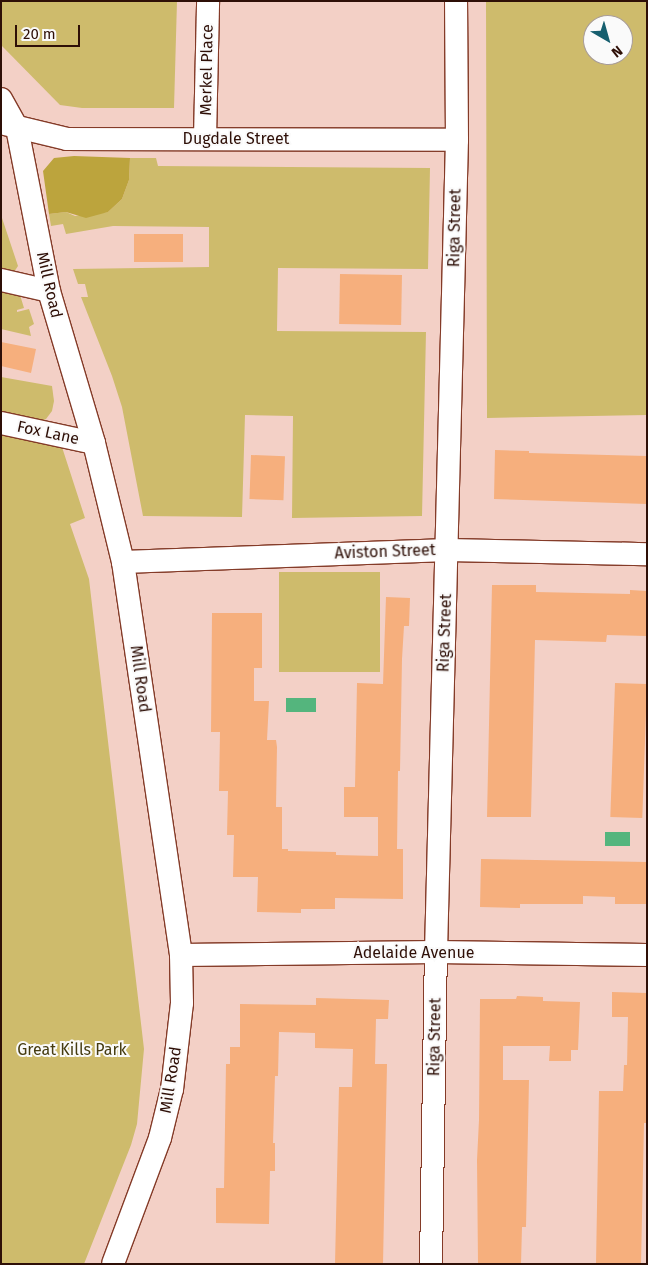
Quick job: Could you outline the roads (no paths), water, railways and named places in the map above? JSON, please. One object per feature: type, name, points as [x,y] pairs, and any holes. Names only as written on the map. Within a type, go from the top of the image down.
[{"type":"street","name":"Merkel Place","points":[[205,138],[208,1]]},
{"type":"street","name":"Riga Street","points":[[431,1264],[436,952],[448,550],[457,140],[456,1]]},
{"type":"street","name":"Mill Road","points":[[1,99],[49,291],[94,443],[123,562],[182,955],[182,1003],[172,1089],[160,1138],[113,1264]]},
{"type":"street","name":"Dugdale Street","points":[[9,125],[67,139],[457,140]]},
{"type":"street","points":[[1,280],[49,291]]},
{"type":"street","name":"Fox Lane","points":[[1,423],[94,443]]},
{"type":"street","name":"Aviston Street","points":[[123,562],[448,550],[647,554]]},
{"type":"street","name":"Adelaide Avenue","points":[[182,955],[436,952],[647,955]]},
{"type":"park label","name":"Great Kills Park","points":[[72,1050]]}]
